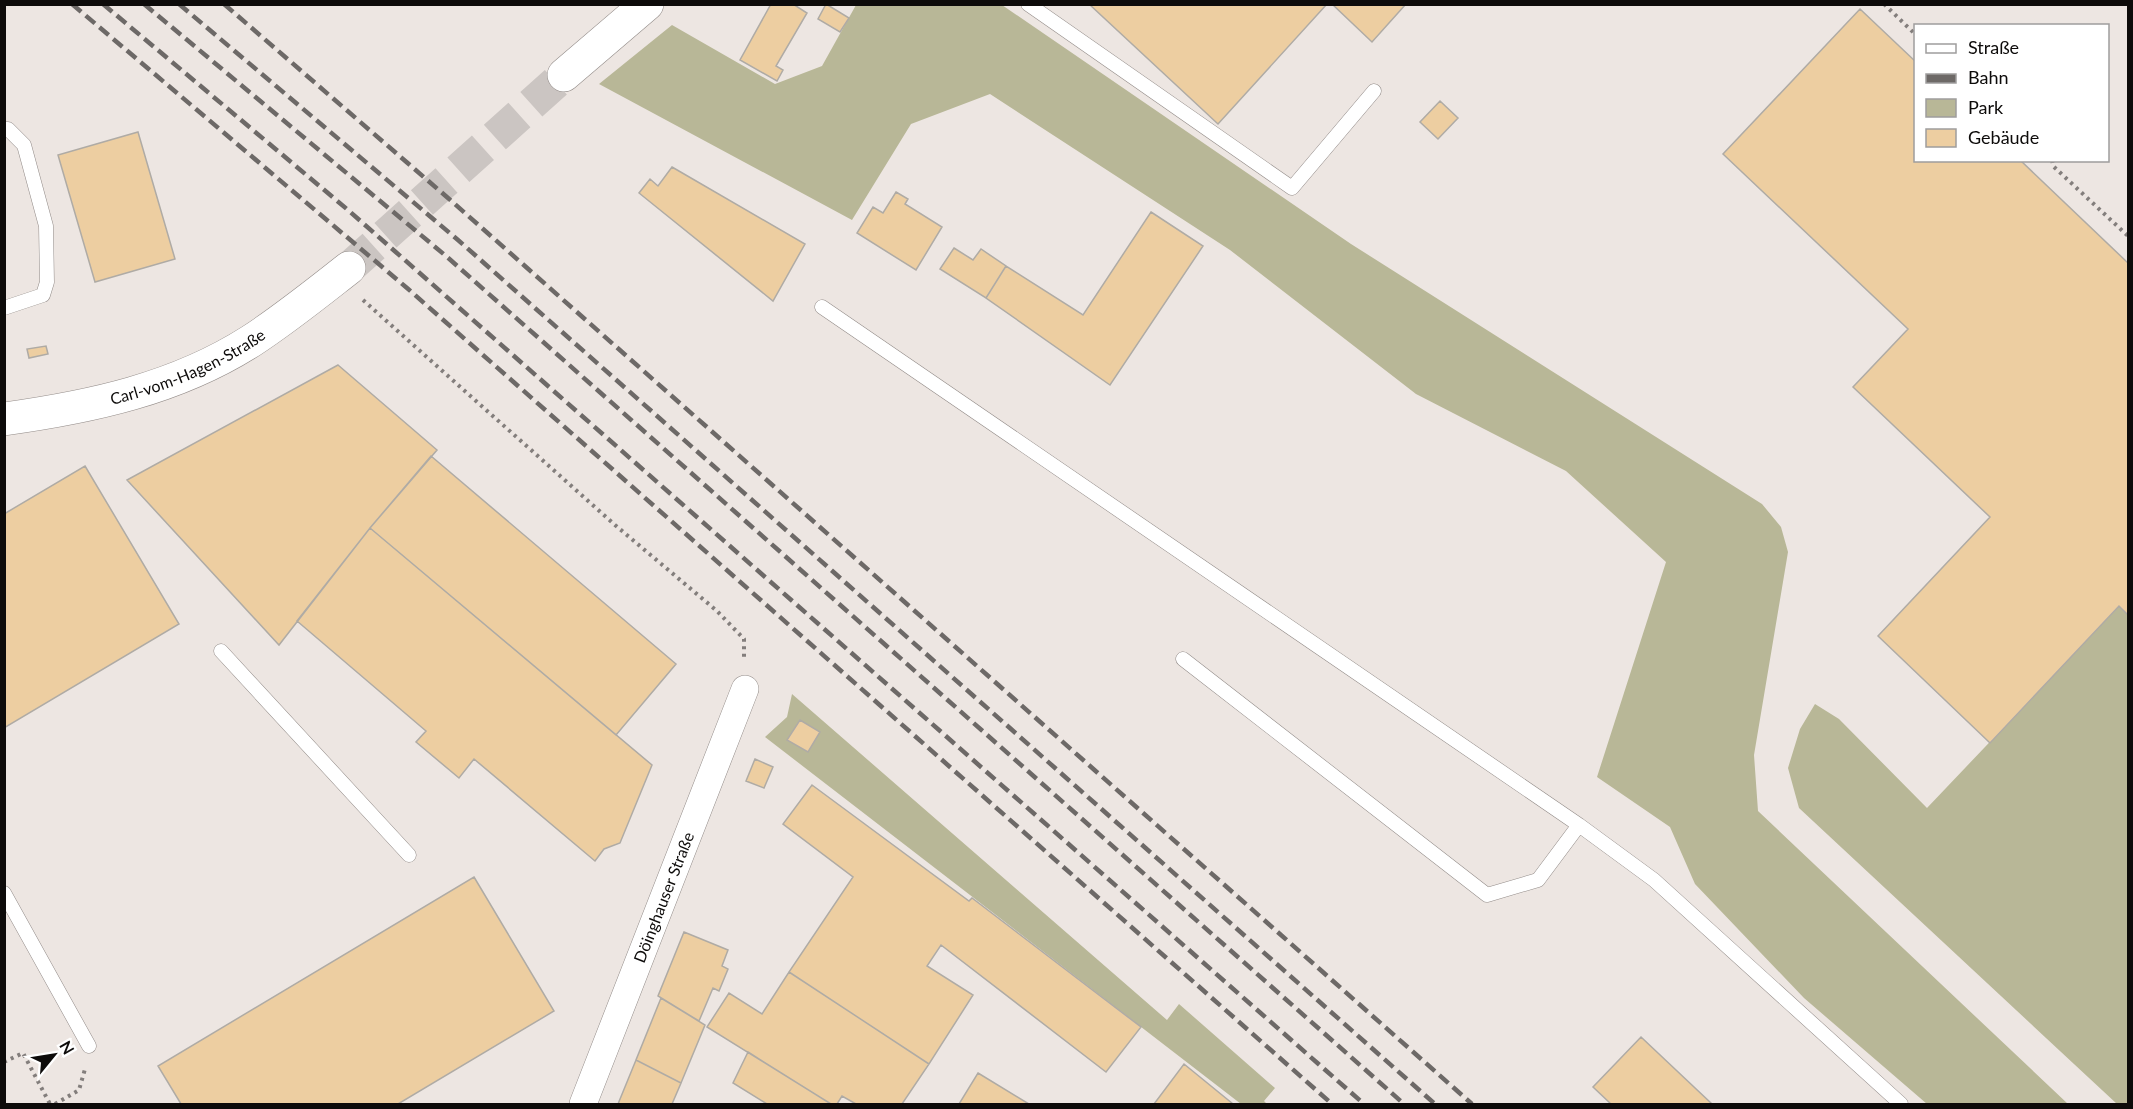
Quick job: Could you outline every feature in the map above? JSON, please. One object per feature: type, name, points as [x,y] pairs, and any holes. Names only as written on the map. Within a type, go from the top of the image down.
[{"type":"street","points":[[564,75],[647,4]]},
{"type":"street","name":"Carl-vom-Hagen-Straße","points":[[4,419],[71,410],[141,392],[209,365],[290,315],[343,272]]},
{"type":"street","name":"Döinghauser Straße","points":[[583,1104],[745,689]]},
{"type":"lane","points":[[1028,4],[1292,188],[1374,91]]},
{"type":"lane","points":[[4,129],[24,144],[46,226],[47,282],[43,295],[4,308]]},
{"type":"lane","points":[[822,307],[1579,825],[1654,880],[1901,1104]]},
{"type":"lane","points":[[221,651],[409,855]]},
{"type":"lane","points":[[1183,659],[1487,895],[1538,880],[1579,825]]},
{"type":"lane","points":[[4,893],[89,1046]]},
{"type":"path","points":[[1884,4],[1914,33]]},
{"type":"path","points":[[2052,162],[2053,166],[2128,236]]},
{"type":"path","points":[[343,272],[615,525],[717,611],[744,639],[745,689]]},
{"type":"path","points":[[4,1062],[23,1053],[53,1104],[79,1090],[89,1046]]},
{"type":"green space","points":[[856,5],[1002,5],[1351,244],[1762,504],[1781,527],[1788,552],[1754,755],[1758,811],[2068,1104],[1927,1104],[1804,998],[1695,884],[1670,827],[1597,777],[1666,562],[1566,471],[1416,394],[1230,250],[990,94],[911,124],[852,220],[599,84],[672,25],[775,84],[822,66]]},
{"type":"green space","points":[[2119,606],[2128,615],[2128,1104],[2117,1104],[1799,808],[1788,768],[1800,729],[1815,704],[1839,719],[1927,808]]},
{"type":"green space","points":[[792,694],[1167,1020],[1179,1004],[1275,1088],[1264,1101],[1267,1104],[1241,1104],[765,737],[787,717]]},
{"type":"building","points":[[771,4],[793,4],[807,13],[776,66],[783,70],[777,81],[740,60]]},
{"type":"building","points":[[826,4],[849,18],[840,32],[818,19]]},
{"type":"building","points":[[1089,4],[1327,4],[1218,124]]},
{"type":"building","points":[[1332,4],[1406,4],[1372,42]]},
{"type":"building","points":[[1860,9],[1914,60],[1914,162],[2022,162],[2128,263],[2128,615],[2119,606],[1990,743],[1878,636],[1990,517],[1853,387],[1908,329],[1723,154]]},
{"type":"building","points":[[1440,101],[1458,118],[1438,139],[1420,122]]},
{"type":"building","points":[[138,132],[175,259],[95,282],[58,155]]},
{"type":"building","points":[[672,167],[805,244],[773,301],[639,193],[650,179],[658,186]]},
{"type":"building","points":[[896,192],[908,199],[905,204],[942,227],[916,270],[857,233],[873,207],[883,213]]},
{"type":"building","points":[[1151,212],[1203,246],[1110,385],[986,298],[1006,266],[1083,315]]},
{"type":"building","points":[[954,248],[973,260],[981,249],[1006,266],[986,298],[940,269]]},
{"type":"building","points":[[46,346],[48,354],[29,358],[27,349]]},
{"type":"building","points":[[338,365],[437,450],[370,528],[279,645],[127,480]]},
{"type":"building","points":[[431,456],[676,664],[616,735],[370,528]]},
{"type":"building","points":[[85,466],[179,624],[4,728],[4,514]]},
{"type":"building","points":[[370,528],[652,765],[620,843],[604,849],[595,861],[474,759],[459,778],[416,742],[426,731],[297,621]]},
{"type":"building","points":[[800,720],[820,732],[808,752],[787,740]]},
{"type":"building","points":[[755,759],[773,767],[764,788],[746,781]]},
{"type":"building","points":[[812,785],[969,901],[972,898],[1141,1027],[1106,1072],[941,945],[927,966],[973,995],[929,1064],[789,972],[853,877],[783,824]]},
{"type":"building","points":[[474,877],[554,1011],[398,1104],[181,1104],[158,1066]]},
{"type":"building","points":[[684,932],[728,950],[722,966],[728,969],[719,991],[713,988],[699,1021],[658,996]]},
{"type":"building","points":[[789,972],[929,1064],[902,1104],[856,1104],[842,1096],[837,1104],[831,1104],[707,1027],[729,993],[762,1014]]},
{"type":"building","points":[[661,998],[705,1025],[681,1083],[636,1060]]},
{"type":"building","points":[[1641,1037],[1712,1104],[1611,1104],[1593,1087]]},
{"type":"building","points":[[748,1052],[831,1104],[767,1104],[733,1083]]},
{"type":"building","points":[[636,1060],[681,1083],[672,1104],[618,1104]]},
{"type":"building","points":[[1184,1064],[1233,1104],[1154,1104]]},
{"type":"building","points":[[978,1073],[1029,1104],[959,1104]]},
{"type":"tunnel","points":[[349,268],[564,75]]},
{"type":"railway","points":[[72,4],[407,288],[1332,1104]]},
{"type":"railway","points":[[103,4],[348,210],[1364,1104]]},
{"type":"railway","points":[[144,4],[446,256],[1404,1104]]},
{"type":"railway","points":[[179,4],[458,240],[1435,1104]]},
{"type":"railway","points":[[224,4],[448,198],[1472,1104]]}]
